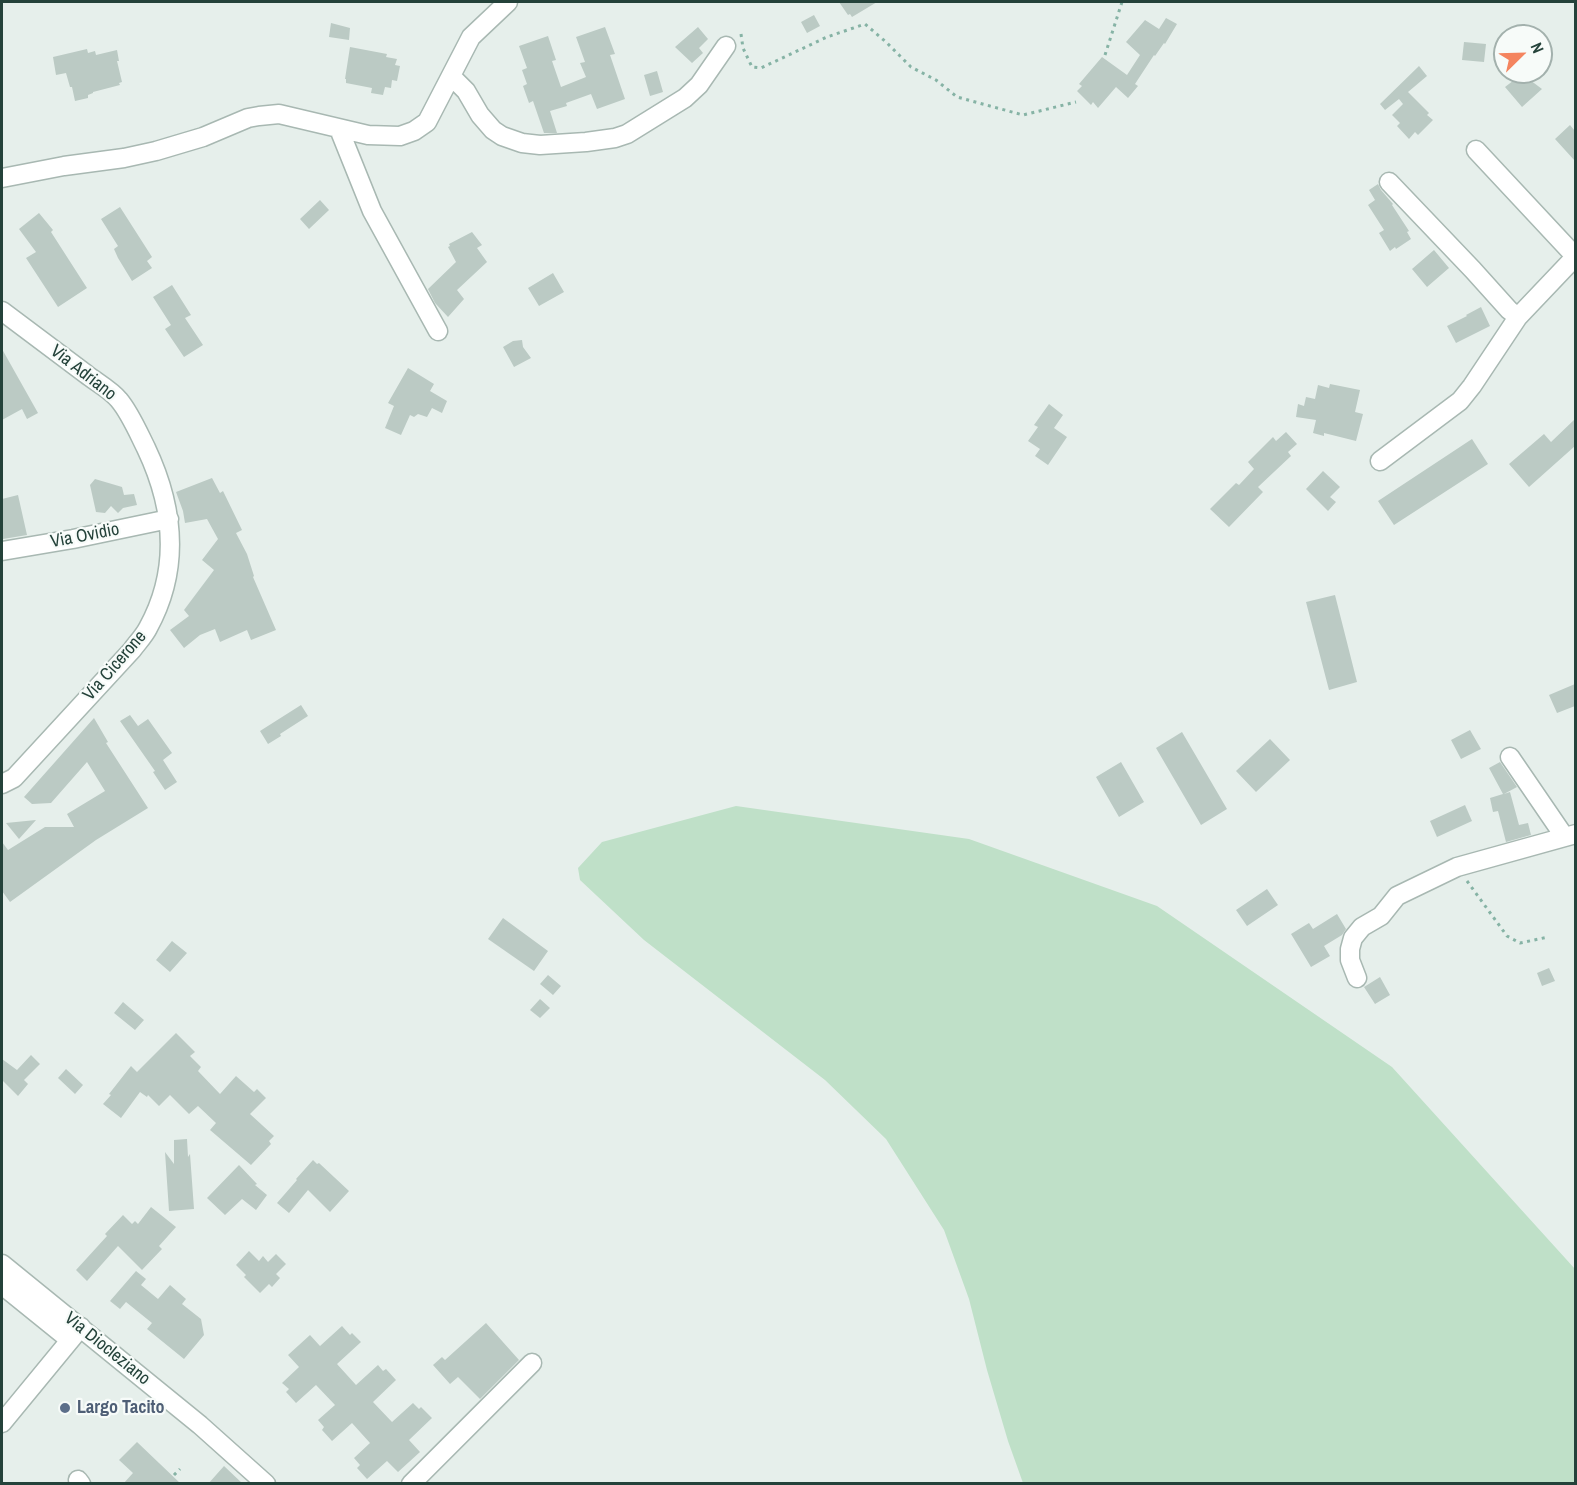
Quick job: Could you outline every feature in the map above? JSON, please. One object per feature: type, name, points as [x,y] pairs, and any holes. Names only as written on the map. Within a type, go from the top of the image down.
[{"type":"street","points":[[2,178],[156,151],[203,137],[248,118],[259,116],[279,114],[368,135],[400,135],[414,131],[427,122],[471,37],[508,2]]},
{"type":"street","points":[[451,76],[466,91],[480,115],[493,130],[502,136],[522,143],[540,145],[586,142],[627,134],[685,98],[699,86],[726,46]]},
{"type":"street","points":[[339,129],[372,211],[438,331]]},
{"type":"street","points":[[1380,461],[1460,400],[1472,386],[1518,317],[1575,256],[1476,150]]},
{"type":"street","points":[[1389,182],[1518,317]]},
{"type":"street","name":"Via Adriano","points":[[2,311],[118,399],[138,431],[150,457],[162,489],[169,519]]},
{"type":"street","name":"Via Ovidio","points":[[2,551],[169,519]]},
{"type":"street","name":"Via Cicerone","points":[[2,784],[14,778],[132,650],[148,629],[167,582],[171,545],[169,519]]},
{"type":"street","points":[[1357,978],[1350,960],[1353,938],[1362,927],[1381,916],[1397,897],[1457,867],[1570,835],[1510,757]]},
{"type":"street","name":"Via Diocleziano","points":[[2,1264],[75,1334],[200,1425],[266,1484]]},
{"type":"street","points":[[2,1285],[75,1334],[2,1423]]},
{"type":"street","points":[[411,1484],[532,1363]]},
{"type":"path","points":[[1105,55],[1122,2]]},
{"type":"path","points":[[741,34],[743,48],[752,68],[761,68],[826,37],[865,24],[911,68],[936,80],[957,98],[1023,115],[1076,102]]},
{"type":"path","points":[[1457,867],[1506,936],[1520,943],[1548,937]]},
{"type":"path","points":[[174,1475],[180,1469]]},
{"type":"green space","points":[[736,806],[969,839],[1157,906],[1392,1067],[1575,1269],[1575,1483],[1023,1483],[987,1370],[969,1299],[944,1230],[886,1139],[825,1080],[644,940],[580,880],[578,868],[602,842]]},
{"type":"building","points":[[839,2],[877,2],[852,17]]},
{"type":"building","points":[[814,15],[820,26],[807,33],[801,22]]},
{"type":"building","points":[[1166,18],[1177,24],[1165,44],[1154,55],[1135,84],[1138,86],[1128,98],[1116,87],[1098,108],[1093,102],[1091,105],[1077,91],[1082,86],[1079,84],[1102,57],[1127,75],[1140,55],[1126,42],[1145,20],[1159,29]]},
{"type":"building","points":[[331,23],[350,28],[349,40],[329,37]]},
{"type":"building","points":[[605,27],[615,54],[610,55],[625,99],[597,109],[591,94],[566,103],[567,106],[550,111],[557,133],[544,133],[533,101],[529,103],[523,86],[527,84],[522,70],[527,68],[519,46],[548,36],[556,60],[552,61],[561,87],[586,77],[580,63],[585,62],[576,37]]},
{"type":"building","points":[[698,27],[708,39],[699,48],[703,53],[692,63],[675,47]]},
{"type":"building","points":[[1464,42],[1486,44],[1484,62],[1462,60]]},
{"type":"building","points":[[350,47],[387,54],[386,57],[397,59],[395,65],[400,66],[397,81],[392,80],[391,88],[385,87],[383,95],[371,93],[372,88],[346,83]]},
{"type":"building","points":[[87,49],[88,53],[95,51],[96,55],[117,50],[122,82],[119,83],[120,85],[93,92],[88,95],[88,98],[75,101],[66,73],[56,75],[53,57]]},
{"type":"building","points":[[1419,66],[1427,76],[1408,92],[1433,120],[1418,135],[1415,132],[1409,139],[1397,126],[1400,123],[1392,115],[1403,104],[1399,99],[1385,110],[1380,104]]},
{"type":"building","points":[[657,71],[663,92],[650,96],[644,75]]},
{"type":"building","points":[[1509,84],[1535,84],[1542,89],[1522,107],[1505,87]]},
{"type":"building","points":[[1570,125],[1575,131],[1575,161],[1555,139]]},
{"type":"building","points":[[1378,184],[1393,204],[1409,231],[1407,232],[1411,239],[1390,251],[1379,233],[1384,230],[1368,205],[1375,200],[1369,190]]},
{"type":"building","points":[[320,200],[329,210],[309,229],[300,219]]},
{"type":"building","points":[[120,207],[152,257],[147,261],[152,268],[132,281],[114,249],[118,246],[101,219]]},
{"type":"building","points":[[39,213],[53,230],[51,232],[87,288],[58,307],[26,258],[36,252],[19,229]]},
{"type":"building","points":[[472,232],[482,245],[477,248],[487,262],[457,290],[464,299],[448,317],[435,303],[428,289],[456,262],[448,247],[449,244]]},
{"type":"building","points":[[1434,250],[1449,268],[1427,287],[1412,269]]},
{"type":"building","points":[[553,273],[564,292],[539,306],[528,288]]},
{"type":"building","points":[[172,285],[191,315],[185,318],[203,345],[184,357],[165,329],[171,325],[153,297]]},
{"type":"building","points":[[1481,307],[1490,326],[1456,343],[1447,326]]},
{"type":"building","points":[[522,340],[523,347],[531,358],[514,367],[503,347],[513,341]]},
{"type":"building","points":[[2,349],[38,413],[27,419],[22,409],[2,420]]},
{"type":"building","points":[[408,368],[434,384],[430,391],[447,401],[442,413],[432,408],[427,417],[418,414],[414,417],[410,415],[401,435],[385,428],[394,406],[388,403]]},
{"type":"building","points":[[1330,384],[1360,390],[1355,412],[1363,414],[1356,441],[1324,433],[1324,436],[1313,433],[1316,420],[1296,417],[1298,404],[1304,406],[1306,397],[1315,399],[1318,385],[1329,388]]},
{"type":"building","points":[[1049,404],[1063,415],[1054,428],[1067,437],[1048,465],[1035,456],[1040,449],[1028,441],[1038,427],[1034,425]]},
{"type":"building","points":[[1575,419],[1575,446],[1529,487],[1509,464],[1544,434],[1551,442]]},
{"type":"building","points":[[1286,432],[1297,444],[1288,452],[1291,456],[1258,487],[1263,492],[1229,527],[1210,509],[1254,469],[1248,462],[1273,437],[1276,441]]},
{"type":"building","points":[[1472,439],[1488,464],[1394,525],[1378,501]]},
{"type":"building","points":[[1323,471],[1340,487],[1330,497],[1336,502],[1328,511],[1306,489]]},
{"type":"building","points":[[212,478],[220,493],[223,491],[242,530],[236,533],[247,554],[253,577],[276,630],[251,640],[247,630],[220,642],[215,629],[200,635],[184,648],[170,630],[189,616],[184,610],[214,570],[202,560],[218,539],[207,519],[185,523],[176,492]]},
{"type":"building","points":[[95,479],[122,487],[124,495],[134,494],[137,505],[123,508],[118,513],[111,506],[105,513],[96,512],[90,485]]},
{"type":"building","points":[[18,495],[27,535],[3,539],[2,499]]},
{"type":"building","points":[[1335,595],[1357,682],[1329,690],[1306,602]]},
{"type":"building","points":[[1575,684],[1575,706],[1557,713],[1549,695]]},
{"type":"building","points":[[301,705],[308,716],[268,744],[260,731]]},
{"type":"building","points":[[130,715],[138,726],[148,719],[172,753],[163,760],[177,782],[165,790],[153,772],[155,771],[120,721]]},
{"type":"building","points":[[94,718],[108,742],[106,743],[148,808],[96,840],[10,902],[2,891],[2,842],[8,850],[45,827],[74,827],[67,814],[105,791],[87,762],[51,803],[32,804],[24,797]]},
{"type":"building","points":[[1470,730],[1481,749],[1461,759],[1451,740]]},
{"type":"building","points":[[1182,732],[1227,809],[1201,825],[1156,748]]},
{"type":"building","points":[[1270,739],[1290,760],[1256,792],[1236,771]]},
{"type":"building","points":[[1121,762],[1144,802],[1119,817],[1096,777]]},
{"type":"building","points":[[1500,762],[1517,787],[1504,794],[1510,792],[1519,825],[1528,823],[1531,835],[1506,842],[1498,811],[1493,812],[1490,798],[1503,794],[1489,768]]},
{"type":"building","points":[[1465,805],[1472,821],[1437,837],[1430,821]]},
{"type":"building","points":[[36,820],[19,839],[6,823]]},
{"type":"building","points":[[1267,889],[1278,905],[1247,926],[1236,910]]},
{"type":"building","points":[[1337,914],[1346,929],[1342,935],[1324,946],[1330,956],[1311,967],[1291,934],[1309,923],[1313,929]]},
{"type":"building","points":[[503,918],[548,951],[534,971],[488,939]]},
{"type":"building","points":[[172,941],[187,953],[170,972],[156,960]]},
{"type":"building","points":[[1549,968],[1555,981],[1542,986],[1537,973]]},
{"type":"building","points":[[548,975],[561,986],[553,995],[540,984]]},
{"type":"building","points":[[1380,977],[1390,995],[1375,1004],[1364,987]]},
{"type":"building","points":[[540,999],[550,1008],[540,1018],[530,1010]]},
{"type":"building","points":[[123,1002],[144,1020],[135,1030],[114,1013]]},
{"type":"building","points":[[176,1033],[195,1052],[190,1056],[201,1067],[198,1071],[220,1094],[236,1076],[254,1092],[257,1089],[266,1098],[250,1114],[274,1136],[269,1141],[271,1144],[251,1165],[210,1130],[216,1123],[198,1106],[189,1114],[170,1095],[159,1106],[148,1095],[147,1097],[140,1092],[121,1118],[103,1104],[131,1066],[137,1072]]},
{"type":"building","points":[[31,1055],[40,1064],[24,1080],[28,1084],[18,1096],[2,1080],[2,1059],[17,1070]]},
{"type":"building","points":[[66,1069],[83,1085],[75,1094],[58,1078]]},
{"type":"building","points":[[187,1139],[194,1209],[169,1211],[165,1152],[174,1164],[174,1140]]},
{"type":"building","points":[[313,1160],[349,1191],[330,1212],[308,1190],[289,1213],[277,1203]]},
{"type":"building","points":[[239,1165],[257,1184],[255,1185],[267,1195],[256,1210],[242,1199],[225,1215],[207,1198]]},
{"type":"building","points":[[151,1207],[176,1227],[159,1246],[162,1249],[142,1270],[118,1246],[87,1281],[76,1270],[123,1215],[132,1224],[135,1221],[138,1224]]},
{"type":"building","points":[[249,1251],[259,1261],[263,1256],[268,1262],[276,1254],[286,1264],[276,1274],[280,1278],[272,1287],[269,1284],[260,1293],[236,1265]]},
{"type":"building","points":[[136,1271],[146,1279],[141,1285],[158,1299],[170,1285],[186,1299],[182,1304],[201,1319],[204,1335],[184,1359],[147,1329],[152,1323],[126,1302],[120,1309],[110,1301]]},
{"type":"building","points":[[486,1323],[519,1360],[480,1399],[458,1377],[450,1384],[433,1365],[442,1357],[445,1360]]},
{"type":"building","points":[[342,1326],[361,1342],[337,1364],[356,1385],[378,1365],[383,1371],[386,1369],[396,1380],[373,1402],[392,1422],[413,1403],[419,1409],[421,1407],[432,1418],[409,1440],[420,1452],[398,1472],[387,1461],[367,1479],[357,1468],[360,1465],[354,1458],[370,1443],[352,1423],[332,1441],[322,1430],[324,1427],[318,1420],[335,1405],[316,1385],[296,1403],[286,1392],[289,1389],[282,1383],[299,1367],[288,1355],[310,1335],[320,1346]]},
{"type":"building","points":[[137,1442],[181,1484],[123,1484],[133,1473],[119,1460]]},
{"type":"building","points":[[224,1466],[243,1484],[208,1484]]},
{"type":"place","name":"Largo Tacito","points":[[65,1408]]}]
